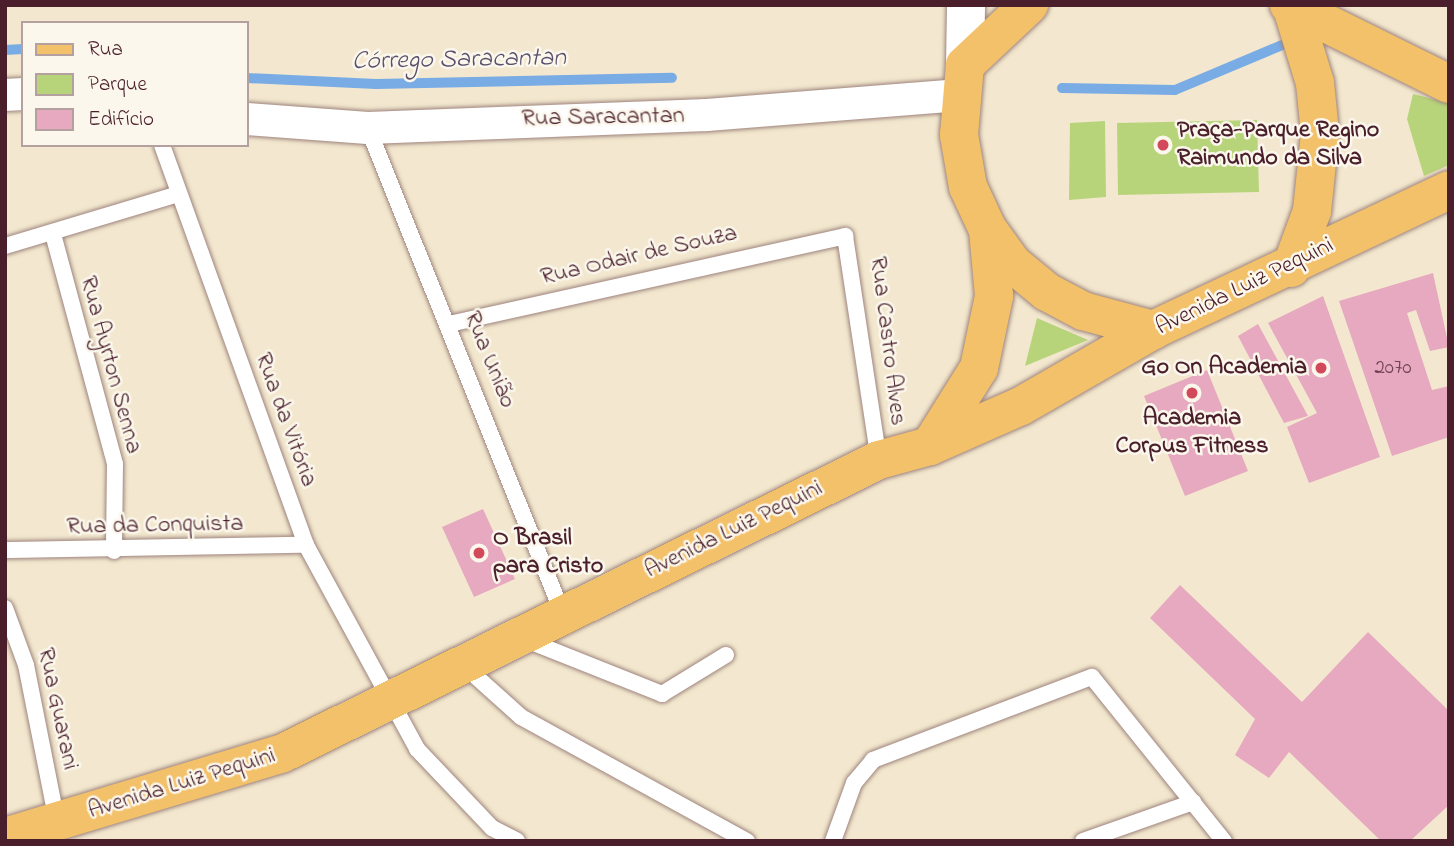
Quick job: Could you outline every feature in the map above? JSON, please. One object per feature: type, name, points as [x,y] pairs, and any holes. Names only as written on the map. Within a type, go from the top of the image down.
[{"type":"main road","points":[[1029,5],[962,80],[968,187],[988,230],[1013,264],[1047,292],[1083,311],[1153,330]]},
{"type":"main road","points":[[1291,7],[1449,84]]},
{"type":"main road","points":[[1291,7],[1315,83],[1320,133],[1312,211],[1292,268]]},
{"type":"main road","name":"Avenida Luiz Pequini","points":[[5,836],[258,763],[562,612],[879,460],[930,446],[1021,406],[1153,330],[1292,268],[1449,190]]},
{"type":"main road","points":[[930,446],[979,368],[994,296],[988,230]]},
{"type":"street","points":[[962,80],[965,5]]},
{"type":"street","name":"Rua Saracantan","points":[[248,119],[368,128],[707,115],[962,80]]},
{"type":"lane","name":"Rua União","points":[[368,128],[449,324],[562,612]]},
{"type":"lane","name":"Rua da Vitória","points":[[163,147],[175,195],[306,545],[387,700],[452,790],[492,828],[517,841]]},
{"type":"lane","points":[[5,246],[53,234],[175,195]]},
{"type":"lane","name":"Rua Ayrton Senna","points":[[53,234],[115,464],[114,551]]},
{"type":"lane","name":"Rua Odair de Souza","points":[[449,324],[839,235]]},
{"type":"lane","name":"Rua Castro Alves","points":[[839,235],[852,247],[879,460]]},
{"type":"lane","name":"Rua da Conquista","points":[[5,550],[114,551],[306,545]]},
{"type":"lane","name":"Rua Guarani","points":[[5,608],[26,665],[57,821]]},
{"type":"lane","points":[[515,636],[662,694],[726,655]]},
{"type":"lane","points":[[462,663],[533,724],[747,841]]},
{"type":"lane","points":[[834,841],[854,783],[873,760],[1092,677],[1224,841]]},
{"type":"lane","points":[[1083,841],[1193,802]]},
{"type":"green space","points":[[1413,94],[1449,103],[1449,165],[1424,176],[1407,119]]},
{"type":"green space","points":[[1257,120],[1259,192],[1118,195],[1117,123]]},
{"type":"green space","points":[[1105,121],[1106,197],[1069,200],[1070,123]]},
{"type":"green space","points":[[1037,318],[1088,340],[1025,366]]},
{"type":"building","points":[[1433,273],[1449,347],[1430,351],[1416,310],[1407,313],[1432,390],[1449,386],[1449,437],[1392,456],[1339,301]]},
{"type":"building","name":"Go On Academia","points":[[1323,296],[1380,457],[1309,483],[1287,427],[1317,413],[1268,323]]},
{"type":"building","points":[[1258,324],[1308,416],[1284,423],[1238,336]]},
{"type":"building","points":[[1207,370],[1248,471],[1185,496],[1144,396]]},
{"type":"building","name":"O Brasil para Cristo","points":[[483,509],[515,579],[474,597],[442,527]]},
{"type":"building","points":[[1180,585],[1302,702],[1368,632],[1449,711],[1449,805],[1410,841],[1381,841],[1289,752],[1269,778],[1235,755],[1255,719],[1150,618]]},
{"type":"waterway","name":"Córrego Saracantan","points":[[1062,88],[1175,90],[1282,45]]},
{"type":"waterway","name":"Córrego Saracantan","points":[[5,50],[21,49]]},
{"type":"waterway","name":"Córrego Saracantan","points":[[248,78],[376,84],[672,78]]},
{"type":"place","name":"Praça-Parque Regino Raimundo da Silva","points":[[1163,145]]},
{"type":"place","name":"Go On Academia","points":[[1321,368]]},
{"type":"place","name":"Academia Corpus Fitness","points":[[1192,393]]},
{"type":"place","name":"O Brasil para Cristo","points":[[479,553]]}]
